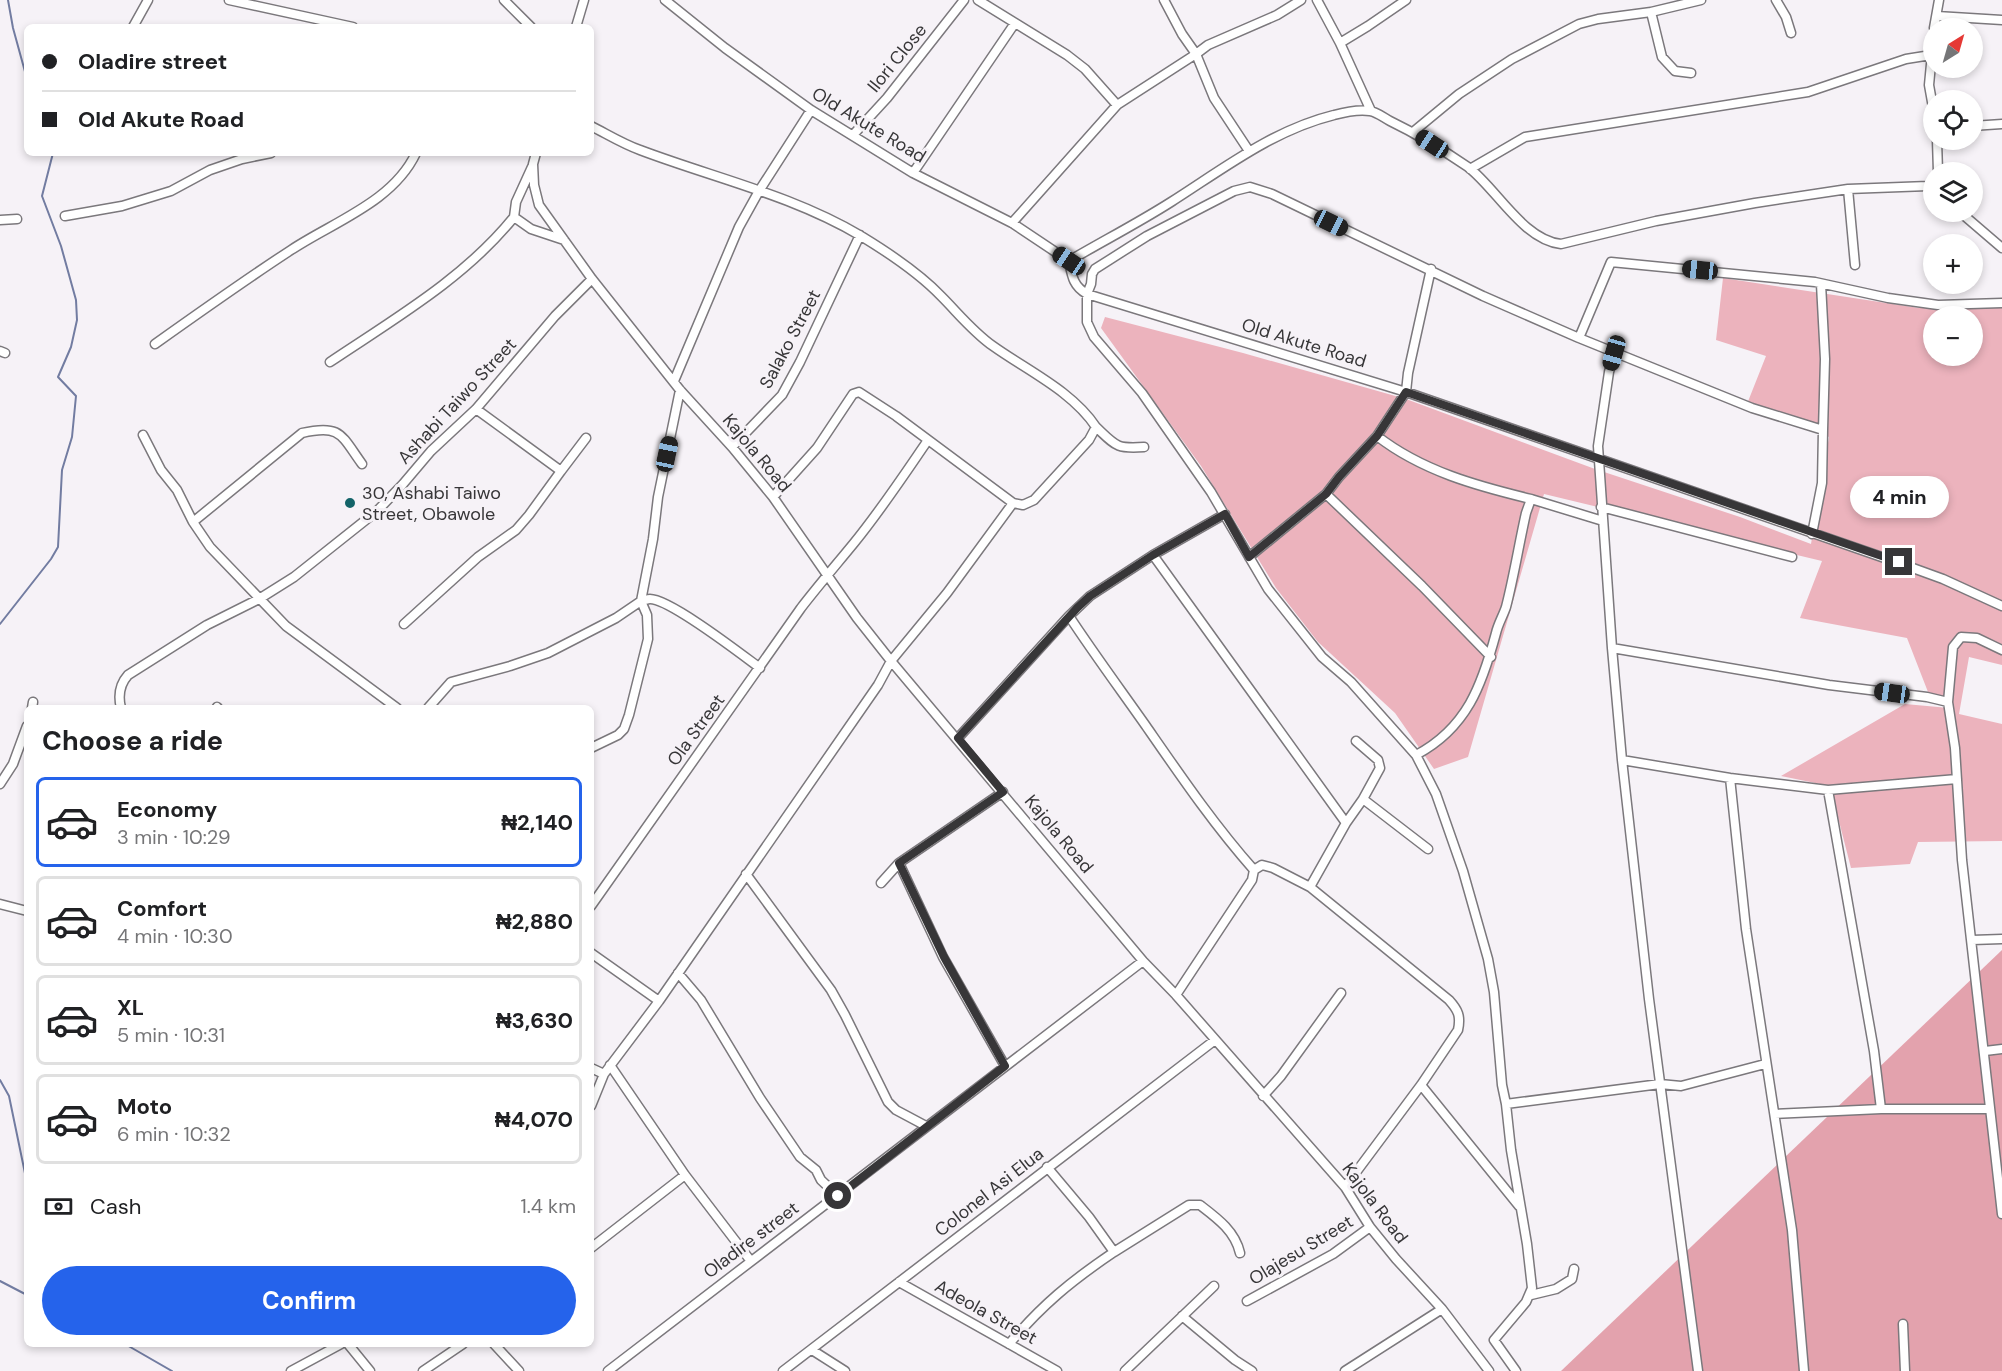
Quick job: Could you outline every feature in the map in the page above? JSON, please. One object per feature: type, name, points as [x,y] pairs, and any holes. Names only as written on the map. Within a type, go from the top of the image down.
[{"type":"street","points":[[135,24],[148,0]]},
{"type":"street","points":[[229,0],[339,24]]},
{"type":"street","points":[[504,0],[528,24]]},
{"type":"street","points":[[577,24],[584,0]]},
{"type":"street","name":"Old Akute Road","points":[[664,0],[725,48],[811,110],[913,173],[1012,223],[1069,261]]},
{"type":"street","name":"Ilori Close","points":[[853,135],[886,98],[964,0]]},
{"type":"street","points":[[1164,0],[1182,34],[1196,54],[1214,98],[1249,151]]},
{"type":"street","points":[[1012,223],[1117,105],[1208,45],[1277,15],[1301,0]]},
{"type":"street","points":[[1317,0],[1340,43],[1371,111]]},
{"type":"street","points":[[1340,43],[1368,27],[1406,0]]},
{"type":"street","points":[[1413,132],[1459,94],[1512,59],[1579,24],[1598,19],[1651,12],[1701,0]]},
{"type":"street","points":[[1776,0],[1791,33]]},
{"type":"street","points":[[1939,0],[1937,16],[2002,20]]},
{"type":"street","points":[[983,1],[1076,62],[1117,105]]},
{"type":"street","points":[[1651,12],[1662,57],[1675,71],[1690,73]]},
{"type":"street","points":[[913,173],[1015,23]]},
{"type":"street","points":[[1470,169],[1525,137],[1808,92],[1906,59],[1923,56]]},
{"type":"street","points":[[674,381],[739,227],[759,191],[811,110]]},
{"type":"street","points":[[1087,294],[1073,283],[1069,261],[1170,203],[1249,151],[1319,118],[1348,111],[1371,111],[1413,132],[1470,169],[1510,212],[1542,239],[1561,244],[1656,221],[1848,189],[1923,186]]},
{"type":"street","points":[[1983,125],[2002,124]]},
{"type":"street","points":[[594,128],[637,149],[796,204],[860,235],[900,261],[940,294],[967,325],[993,346],[1052,385],[1088,415],[1096,427],[1115,446],[1144,447]]},
{"type":"street","points":[[65,216],[122,206],[171,191],[210,170],[256,156]]},
{"type":"street","points":[[155,344],[293,249],[381,195],[399,178],[414,156]]},
{"type":"street","name":"Kajola Road","points":[[535,156],[533,164],[534,185],[539,205],[592,279],[681,390],[773,497],[857,618],[1143,961],[1176,995],[1345,1186],[1370,1227],[1442,1310],[1489,1371]]},
{"type":"street","points":[[330,362],[435,290],[479,255],[514,218],[516,202],[533,164]]},
{"type":"street","points":[[1531,1295],[1531,1277],[1510,1150],[1494,992],[1488,959],[1448,826],[1436,794],[1416,755],[1351,682],[1322,657],[1268,589],[1225,514],[1142,393],[1095,337],[1087,322],[1087,294],[1092,274],[1095,268],[1147,236],[1234,191],[1250,187],[1303,208],[1483,296],[1614,353],[1752,408],[1823,430]]},
{"type":"street","points":[[1848,189],[1855,265]]},
{"type":"street","points":[[514,218],[531,229],[564,240]]},
{"type":"street","points":[[0,220],[17,219]]},
{"type":"street","points":[[1972,222],[2002,248]]},
{"type":"street","name":"Salako Street","points":[[732,447],[782,394],[800,362],[860,235]]},
{"type":"street","points":[[1579,338],[1611,262],[1821,284],[1888,298],[1938,305],[2002,303]]},
{"type":"street","points":[[1249,557],[1326,494],[1377,436],[1406,392],[1408,373],[1431,270]]},
{"type":"street","name":"Ashabi Taiwo Street","points":[[121,705],[120,690],[128,675],[207,625],[259,599],[294,577],[377,511],[404,484],[430,451],[476,409],[555,316],[592,279]]},
{"type":"street","points":[[1812,534],[1822,483],[1825,359],[1821,284]]},
{"type":"street","name":"Old Akute Road","points":[[1087,294],[1406,392],[1943,579],[2002,606]]},
{"type":"street","points":[[1614,353],[1599,434],[1601,507],[1612,648],[1622,760],[1659,1084],[1698,1371]]},
{"type":"street","points":[[594,747],[618,735],[624,729],[648,639],[647,615],[641,602],[658,497],[681,390]]},
{"type":"street","points":[[773,497],[817,448],[853,394],[859,392],[1013,503],[1023,505],[1034,500],[1089,440],[1096,427]]},
{"type":"street","points":[[476,409],[561,471]]},
{"type":"street","points":[[193,522],[302,433],[333,429],[342,437],[362,464]]},
{"type":"street","points":[[143,435],[161,470],[177,490],[193,522],[210,547],[286,626],[393,705]]},
{"type":"street","points":[[1377,436],[1426,466],[1469,483],[1603,521]]},
{"type":"street","points":[[404,624],[478,556],[516,530],[586,438]]},
{"type":"street","name":"Ola Street","points":[[594,902],[827,574],[854,543],[928,440]]},
{"type":"street","points":[[1326,494],[1418,581],[1491,657]]},
{"type":"street","points":[[1416,755],[1433,746],[1453,729],[1473,698],[1491,657],[1496,632],[1506,608],[1531,499]]},
{"type":"street","points":[[594,1099],[610,1065],[659,1001],[878,685],[891,661],[946,593],[1013,503]]},
{"type":"street","points":[[1601,507],[1792,557]]},
{"type":"street","points":[[958,738],[1090,596],[1153,555],[1225,514]]},
{"type":"street","points":[[1153,555],[1346,823]]},
{"type":"street","points":[[431,705],[451,682],[548,653],[616,618],[641,602],[651,599],[697,623],[760,668]]},
{"type":"street","points":[[1069,616],[1103,668],[1201,803],[1234,848],[1254,870]]},
{"type":"street","points":[[2002,650],[1977,638],[1960,637],[1953,647],[1948,702],[1952,717],[1962,860],[1990,1109],[1999,1155],[2002,1214]]},
{"type":"street","points":[[1612,648],[1829,685],[1928,697],[1948,702]]},
{"type":"street","points":[[0,784],[13,764],[24,734]]},
{"type":"street","points":[[1310,887],[1380,768],[1378,760],[1356,741]]},
{"type":"street","points":[[1622,760],[1730,778],[1828,790],[1957,779]]},
{"type":"street","points":[[1730,778],[1746,929],[1792,1230],[1804,1371]]},
{"type":"street","points":[[1828,790],[1874,1051],[1881,1109]]},
{"type":"street","points":[[881,883],[899,863],[1003,792]]},
{"type":"street","points":[[1363,799],[1428,849]]},
{"type":"street","points":[[899,863],[944,957],[1005,1066]]},
{"type":"street","points":[[1176,995],[1252,880],[1254,870],[1262,865],[1273,868],[1310,887],[1449,1000],[1457,1010],[1460,1020],[1458,1030],[1421,1085],[1345,1186]]},
{"type":"street","points":[[746,874],[831,990],[888,1102],[896,1110],[926,1126]]},
{"type":"street","points":[[0,904],[24,910]]},
{"type":"street","points":[[1972,940],[2002,939]]},
{"type":"street","points":[[594,955],[659,1001]]},
{"type":"street","name":"Oladire street","points":[[608,1371],[1143,961]]},
{"type":"street","points":[[678,973],[701,1000],[760,1098],[800,1157],[816,1170],[821,1180],[838,1196]]},
{"type":"street","points":[[1263,1096],[1281,1076],[1341,993]]},
{"type":"street","name":"Colonel Asi Elua","points":[[783,1371],[1215,1040]]},
{"type":"street","points":[[1985,1051],[2002,1049]]},
{"type":"street","points":[[1506,1104],[1659,1084],[1681,1086],[1766,1064]]},
{"type":"street","points":[[610,1065],[685,1175],[750,1260]]},
{"type":"street","points":[[594,1069],[604,1074]]},
{"type":"street","points":[[1421,1085],[1520,1207]]},
{"type":"street","points":[[1775,1114],[1881,1109],[1990,1109]]},
{"type":"street","points":[[1047,1167],[1089,1217],[1113,1252]]},
{"type":"street","points":[[594,1246],[685,1175]]},
{"type":"street","points":[[1009,1344],[1033,1316],[1072,1280],[1194,1203],[1206,1209],[1228,1229],[1237,1241],[1240,1253]]},
{"type":"street","name":"Olajesu Street","points":[[1247,1301],[1333,1254],[1370,1227]]},
{"type":"street","points":[[1516,1371],[1494,1340],[1531,1295],[1557,1289],[1572,1279],[1574,1269]]},
{"type":"street","name":"Adeola Street","points":[[899,1282],[1057,1371]]},
{"type":"street","points":[[1125,1371],[1214,1286]]},
{"type":"street","points":[[1345,1371],[1442,1310]]},
{"type":"street","points":[[1182,1316],[1252,1371]]},
{"type":"street","points":[[1903,1324],[1905,1371]]},
{"type":"street","points":[[291,1371],[335,1347]]},
{"type":"street","points":[[350,1347],[370,1371]]},
{"type":"street","points":[[423,1371],[459,1347]]},
{"type":"street","points":[[497,1347],[519,1371]]},
{"type":"street","points":[[812,1350],[845,1371]]},
{"type":"shaded area","points":[[1723,278],[1923,308],[1923,366],[1983,366],[1983,306],[1952,306],[2002,303],[2002,665],[1969,657],[1959,714],[2002,724],[2002,841],[1918,842],[1910,864],[1851,868],[1830,786],[1781,776],[1905,704],[1949,708],[1928,692],[1907,638],[1800,618],[1822,561],[1544,494],[1468,757],[1434,769],[1395,713],[1318,642],[1276,588],[1201,466],[1101,328],[1105,317],[1406,399],[1595,469],[1740,517],[1811,544],[1829,437],[1747,404],[1766,356],[1716,340]]},
{"type":"shaded area","points":[[2002,950],[2002,1371],[1561,1371]]},
{"type":"waterway","points":[[8,0],[24,68]]},
{"type":"waterway","points":[[0,624],[58,547],[62,470],[72,437],[76,396],[58,377],[71,347],[77,320],[76,300],[61,246],[42,196],[52,156]]},
{"type":"waterway","points":[[0,1080],[9,1096],[24,1168]]},
{"type":"waterway","points":[[0,1281],[24,1293]]},
{"type":"waterway","points":[[130,1347],[172,1371]]},
{"type":"place","name":"30, Ashabi Taiwo Street, Obawole","points":[[350,503]]},
{"type":"route","points":[[838,1196],[1005,1066],[944,957],[899,863],[1003,792],[958,738],[1077,608],[1090,596],[1153,555],[1225,514],[1249,557],[1266,544],[1326,494],[1377,436],[1406,392],[1812,534],[1899,562]]}]
